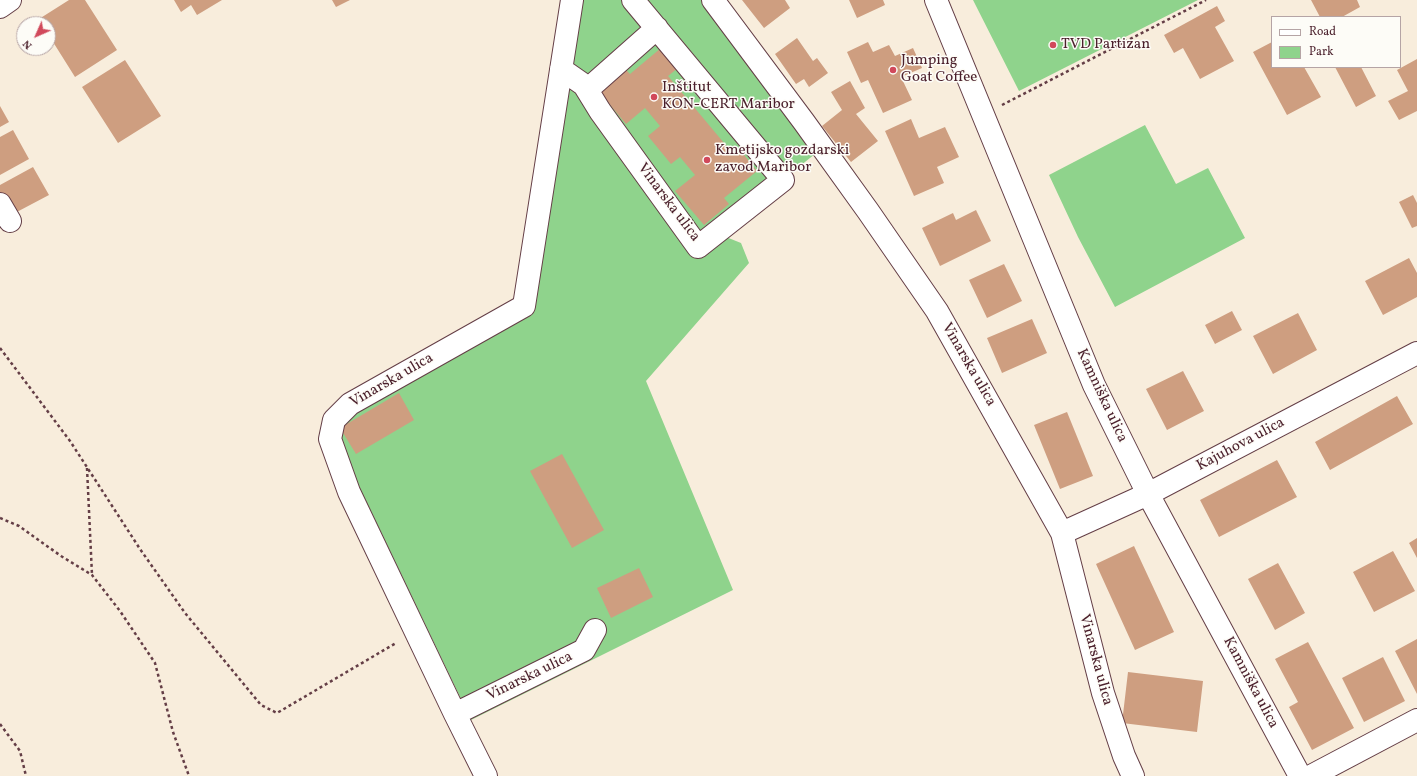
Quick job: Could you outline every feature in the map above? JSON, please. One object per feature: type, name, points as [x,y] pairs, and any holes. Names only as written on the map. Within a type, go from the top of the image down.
[{"type":"street","points":[[0,7],[10,0]]},
{"type":"street","name":"Vinarska ulica","points":[[486,776],[349,492],[330,439],[334,420],[350,404],[524,306],[572,0]]},
{"type":"street","name":"Vinarska ulica","points":[[561,69],[584,85],[600,111],[698,247],[783,180],[633,0]]},
{"type":"street","name":"Vinarska ulica","points":[[712,0],[804,122],[937,311],[1062,533],[1103,692],[1124,756],[1133,776]]},
{"type":"street","name":"Kamniška ulica","points":[[936,0],[1094,385],[1148,494],[1300,776]]},
{"type":"street","points":[[587,90],[657,28]]},
{"type":"street","name":"Kajuhova ulica","points":[[1062,533],[1148,494],[1417,353]]},
{"type":"street","name":"Vinarska ulica","points":[[455,714],[584,650],[595,630]]},
{"type":"street","points":[[1311,776],[1417,720]]},
{"type":"path","points":[[982,114],[1206,0]]},
{"type":"path","points":[[0,348],[70,441],[140,550],[185,613],[261,705],[277,713],[415,631]]},
{"type":"path","points":[[87,466],[92,575]]},
{"type":"path","points":[[0,518],[19,526],[61,556],[92,575],[120,611],[155,663],[173,732],[189,776]]},
{"type":"path","points":[[0,724],[20,751],[26,776]]},
{"type":"green space","points":[[576,0],[706,0],[820,150],[716,233],[741,243],[749,263],[646,381],[733,590],[471,720],[342,451],[340,423],[459,354],[533,305]]},
{"type":"green space","name":"TVD Partizan","points":[[973,0],[1198,0],[1019,91]]},
{"type":"green space","points":[[1145,125],[1176,184],[1208,168],[1245,238],[1115,307],[1078,237],[1049,175]]},
{"type":"building","points":[[69,0],[85,0],[117,50],[75,77],[56,47],[56,16],[44,16]]},
{"type":"building","points":[[174,0],[222,0],[197,15],[191,5],[181,12]]},
{"type":"building","points":[[332,0],[350,0],[336,7]]},
{"type":"building","points":[[742,0],[785,0],[790,8],[764,28]]},
{"type":"building","points":[[849,0],[883,0],[885,5],[857,18]]},
{"type":"building","points":[[1311,0],[1357,0],[1360,7],[1344,16],[1319,16]]},
{"type":"building","points":[[1217,6],[1225,21],[1215,27],[1234,61],[1200,79],[1183,48],[1174,53],[1164,35]]},
{"type":"building","points":[[797,38],[813,61],[817,58],[828,73],[809,87],[804,79],[796,84],[775,54]]},
{"type":"building","points":[[868,42],[873,52],[889,45],[895,56],[913,48],[922,68],[901,77],[912,100],[883,113],[868,80],[861,83],[847,52]]},
{"type":"building","points":[[1271,43],[1271,68],[1305,68],[1321,97],[1287,115],[1253,52]]},
{"type":"building","points":[[661,48],[678,68],[668,76],[734,155],[740,150],[757,171],[724,198],[729,204],[704,225],[675,191],[695,175],[680,157],[671,164],[648,136],[660,126],[645,108],[626,124],[596,88],[622,66],[630,74]]},
{"type":"building","points":[[1417,59],[1417,111],[1399,120],[1388,101],[1408,91],[1397,70]]},
{"type":"building","points":[[125,60],[161,116],[118,143],[82,87]]},
{"type":"building","points":[[1336,68],[1362,68],[1376,96],[1356,107]]},
{"type":"building","points":[[850,81],[865,108],[856,114],[878,141],[851,162],[822,126],[842,110],[831,92]]},
{"type":"building","points":[[0,106],[9,122],[0,127]]},
{"type":"building","points":[[911,119],[919,138],[945,127],[959,157],[937,167],[944,183],[914,196],[885,131]]},
{"type":"building","points":[[13,130],[29,159],[0,175],[0,137]]},
{"type":"building","points":[[33,167],[49,195],[13,214],[0,192],[0,185]]},
{"type":"building","points":[[1413,195],[1417,203],[1417,226],[1412,228],[1399,202]]},
{"type":"building","points":[[976,210],[991,241],[940,266],[922,228],[953,213],[956,220]]},
{"type":"building","points":[[1409,258],[1417,273],[1417,297],[1383,315],[1365,281]]},
{"type":"building","points":[[1004,264],[1022,301],[987,318],[969,280]]},
{"type":"building","points":[[1232,311],[1242,330],[1215,344],[1205,325]]},
{"type":"building","points":[[1298,313],[1317,350],[1273,374],[1253,336]]},
{"type":"building","points":[[1032,319],[1047,353],[1002,373],[987,338]]},
{"type":"building","points":[[1183,371],[1204,411],[1167,430],[1146,389]]},
{"type":"building","points":[[399,393],[414,420],[356,454],[340,428]]},
{"type":"building","points":[[1397,396],[1413,424],[1330,470],[1315,442]]},
{"type":"building","points":[[1067,412],[1093,476],[1060,489],[1034,425]]},
{"type":"building","points":[[562,454],[604,530],[572,548],[530,471]]},
{"type":"building","points":[[1277,460],[1297,497],[1219,537],[1200,500]]},
{"type":"building","points":[[1417,538],[1417,558],[1409,543]]},
{"type":"building","points":[[1134,546],[1174,632],[1135,650],[1096,564]]},
{"type":"building","points":[[1393,551],[1415,591],[1374,612],[1353,572]]},
{"type":"building","points":[[1278,563],[1305,613],[1275,630],[1248,579]]},
{"type":"building","points":[[639,568],[653,597],[611,618],[597,588]]},
{"type":"building","points":[[1417,639],[1417,694],[1395,651]]},
{"type":"building","points":[[1308,642],[1354,728],[1312,750],[1289,707],[1298,702],[1275,659]]},
{"type":"building","points":[[1383,657],[1405,701],[1364,722],[1342,678]]},
{"type":"building","points":[[1128,672],[1203,681],[1197,732],[1122,723]]},
{"type":"place","name":"TVD Partizan","points":[[1053,45]]},
{"type":"place","name":"Jumping Goat Coffee","points":[[893,70]]},
{"type":"place","name":"Inštitut KON-CERT Maribor","points":[[654,97]]},
{"type":"place","name":"Kmetijsko gozdarski zavod Maribor","points":[[707,160]]}]
